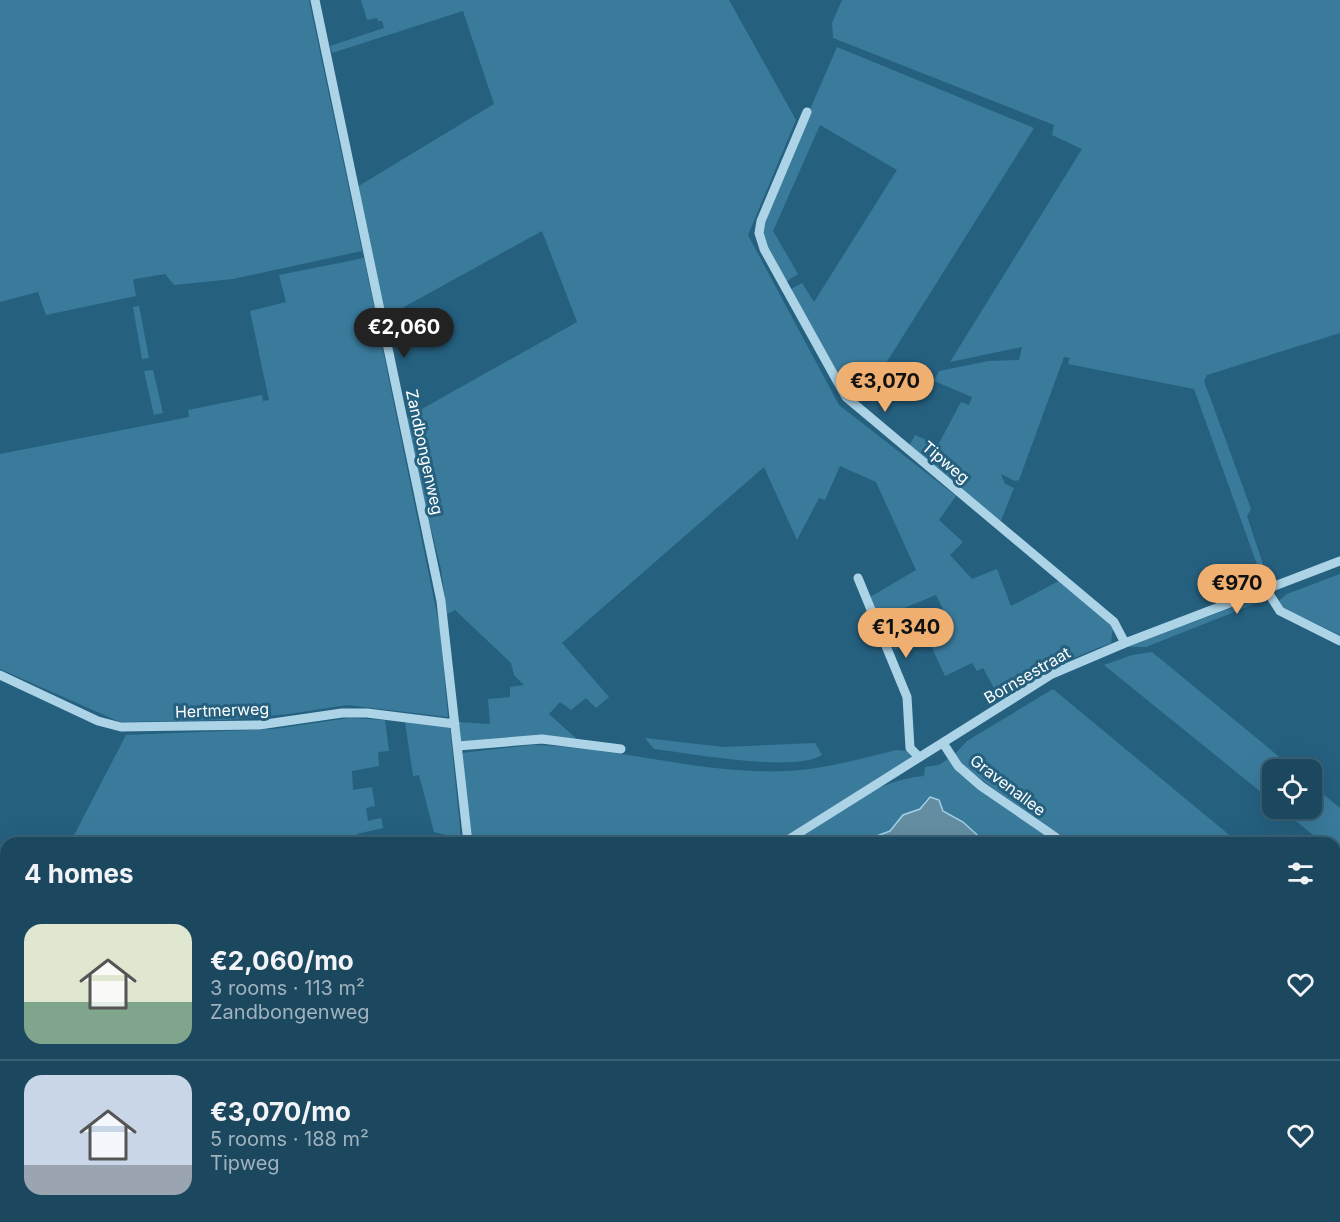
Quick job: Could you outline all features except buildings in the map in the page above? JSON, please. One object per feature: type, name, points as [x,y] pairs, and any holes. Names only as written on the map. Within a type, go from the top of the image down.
[{"type":"street","name":"Zandbongenweg","points":[[315,0],[441,601],[467,837]]},
{"type":"street","name":"Tipweg","points":[[807,112],[761,221],[759,233],[764,249],[846,397],[1114,622],[1125,643]]},
{"type":"street","name":"Bornsestraat","points":[[792,837],[1052,674],[1125,643],[1340,561]]},
{"type":"street","points":[[858,578],[908,697],[910,748],[919,757]]},
{"type":"street","points":[[1266,589],[1275,607],[1286,615],[1340,641]]},
{"type":"street","name":"Hertmerweg","points":[[0,675],[98,721],[121,727],[259,725],[351,713],[455,724]]},
{"type":"street","points":[[458,746],[542,739],[621,749]]},
{"type":"street","name":"Gravenallee","points":[[943,743],[954,762],[968,775],[1056,837]]},
{"type":"shaded area","points":[[0,0],[309,0],[362,251],[233,279],[174,285],[165,274],[135,279],[133,280],[136,296],[46,315],[38,292],[0,302]]},
{"type":"shaded area","points":[[361,0],[729,0],[796,120],[748,235],[839,405],[956,496],[939,520],[963,542],[950,555],[972,579],[997,569],[1011,606],[1059,581],[1113,626],[1111,643],[1054,668],[1001,701],[983,668],[977,671],[972,663],[945,676],[927,637],[894,650],[889,639],[945,613],[936,595],[880,618],[870,597],[916,570],[876,482],[840,466],[825,500],[819,498],[797,540],[764,467],[562,643],[609,697],[596,708],[586,698],[571,710],[560,702],[549,714],[579,741],[460,743],[457,722],[490,724],[488,699],[510,697],[510,687],[524,685],[514,675],[511,663],[455,610],[447,614],[441,569],[404,419],[577,322],[542,231],[384,318],[357,187],[494,104],[463,11],[332,53],[330,46],[384,28],[382,21],[378,21],[377,18],[367,20]]},
{"type":"shaded area","points":[[842,0],[1340,0],[1340,333],[1207,375],[1204,381],[1251,509],[1247,516],[1269,582],[1264,584],[1194,389],[1068,364],[1070,358],[1064,357],[1019,480],[1015,481],[1001,474],[1005,484],[1014,488],[1000,523],[908,448],[915,435],[938,445],[961,402],[969,405],[972,397],[934,381],[939,371],[989,361],[1019,360],[1022,347],[950,362],[1082,149],[1052,135],[1054,125],[833,38],[832,23]]},
{"type":"shaded area","points":[[837,47],[1034,128],[871,387],[855,405],[787,291],[802,283],[814,302],[897,170],[820,125],[773,231],[798,274],[784,283],[765,249],[761,222]]},
{"type":"shaded area","points":[[364,258],[440,629],[448,717],[347,705],[226,720],[120,722],[0,669],[0,454],[189,417],[188,410],[262,395],[263,401],[269,400],[250,311],[286,302],[279,275]]},
{"type":"shaded area","points":[[139,306],[149,358],[142,359],[133,307]]},
{"type":"shaded area","points":[[153,370],[163,413],[154,415],[144,371]]},
{"type":"shaded area","points":[[1340,574],[1340,635],[1275,604],[1287,594]]},
{"type":"shaded area","points":[[1260,597],[1267,599],[1146,647],[1127,647]]},
{"type":"shaded area","points":[[1152,652],[1282,759],[1262,759],[1262,793],[1104,665],[1132,655]]},
{"type":"shaded area","points":[[1053,689],[1232,837],[1066,837],[1045,826],[964,767],[954,755],[967,741]]},
{"type":"shaded area","points":[[349,718],[385,720],[389,751],[378,752],[379,766],[352,771],[353,790],[372,787],[375,806],[366,808],[368,821],[381,818],[383,828],[357,834],[357,837],[73,837],[126,735],[274,729]]},
{"type":"shaded area","points":[[405,722],[450,728],[461,837],[434,832],[419,775],[413,776]]},
{"type":"shaded area","points":[[645,738],[723,747],[815,743],[822,755],[808,760],[789,762],[741,760],[654,749]]},
{"type":"shaded area","points":[[533,745],[597,750],[692,765],[756,771],[815,768],[896,750],[907,751],[912,757],[785,837],[468,837],[461,753]]},
{"type":"shaded area","points":[[948,759],[959,773],[1047,837],[979,837],[963,822],[926,799],[920,809],[906,814],[890,831],[874,837],[800,837],[837,811],[871,792],[888,784],[924,776],[925,767],[939,765]]},
{"type":"shaded area","points":[[1322,793],[1340,808],[1340,837],[1316,837],[1293,819],[1322,819]]},
{"type":"shaded area","points":[[930,797],[939,800],[943,811],[963,822],[979,837],[874,837],[890,831],[903,815],[920,809]]}]
